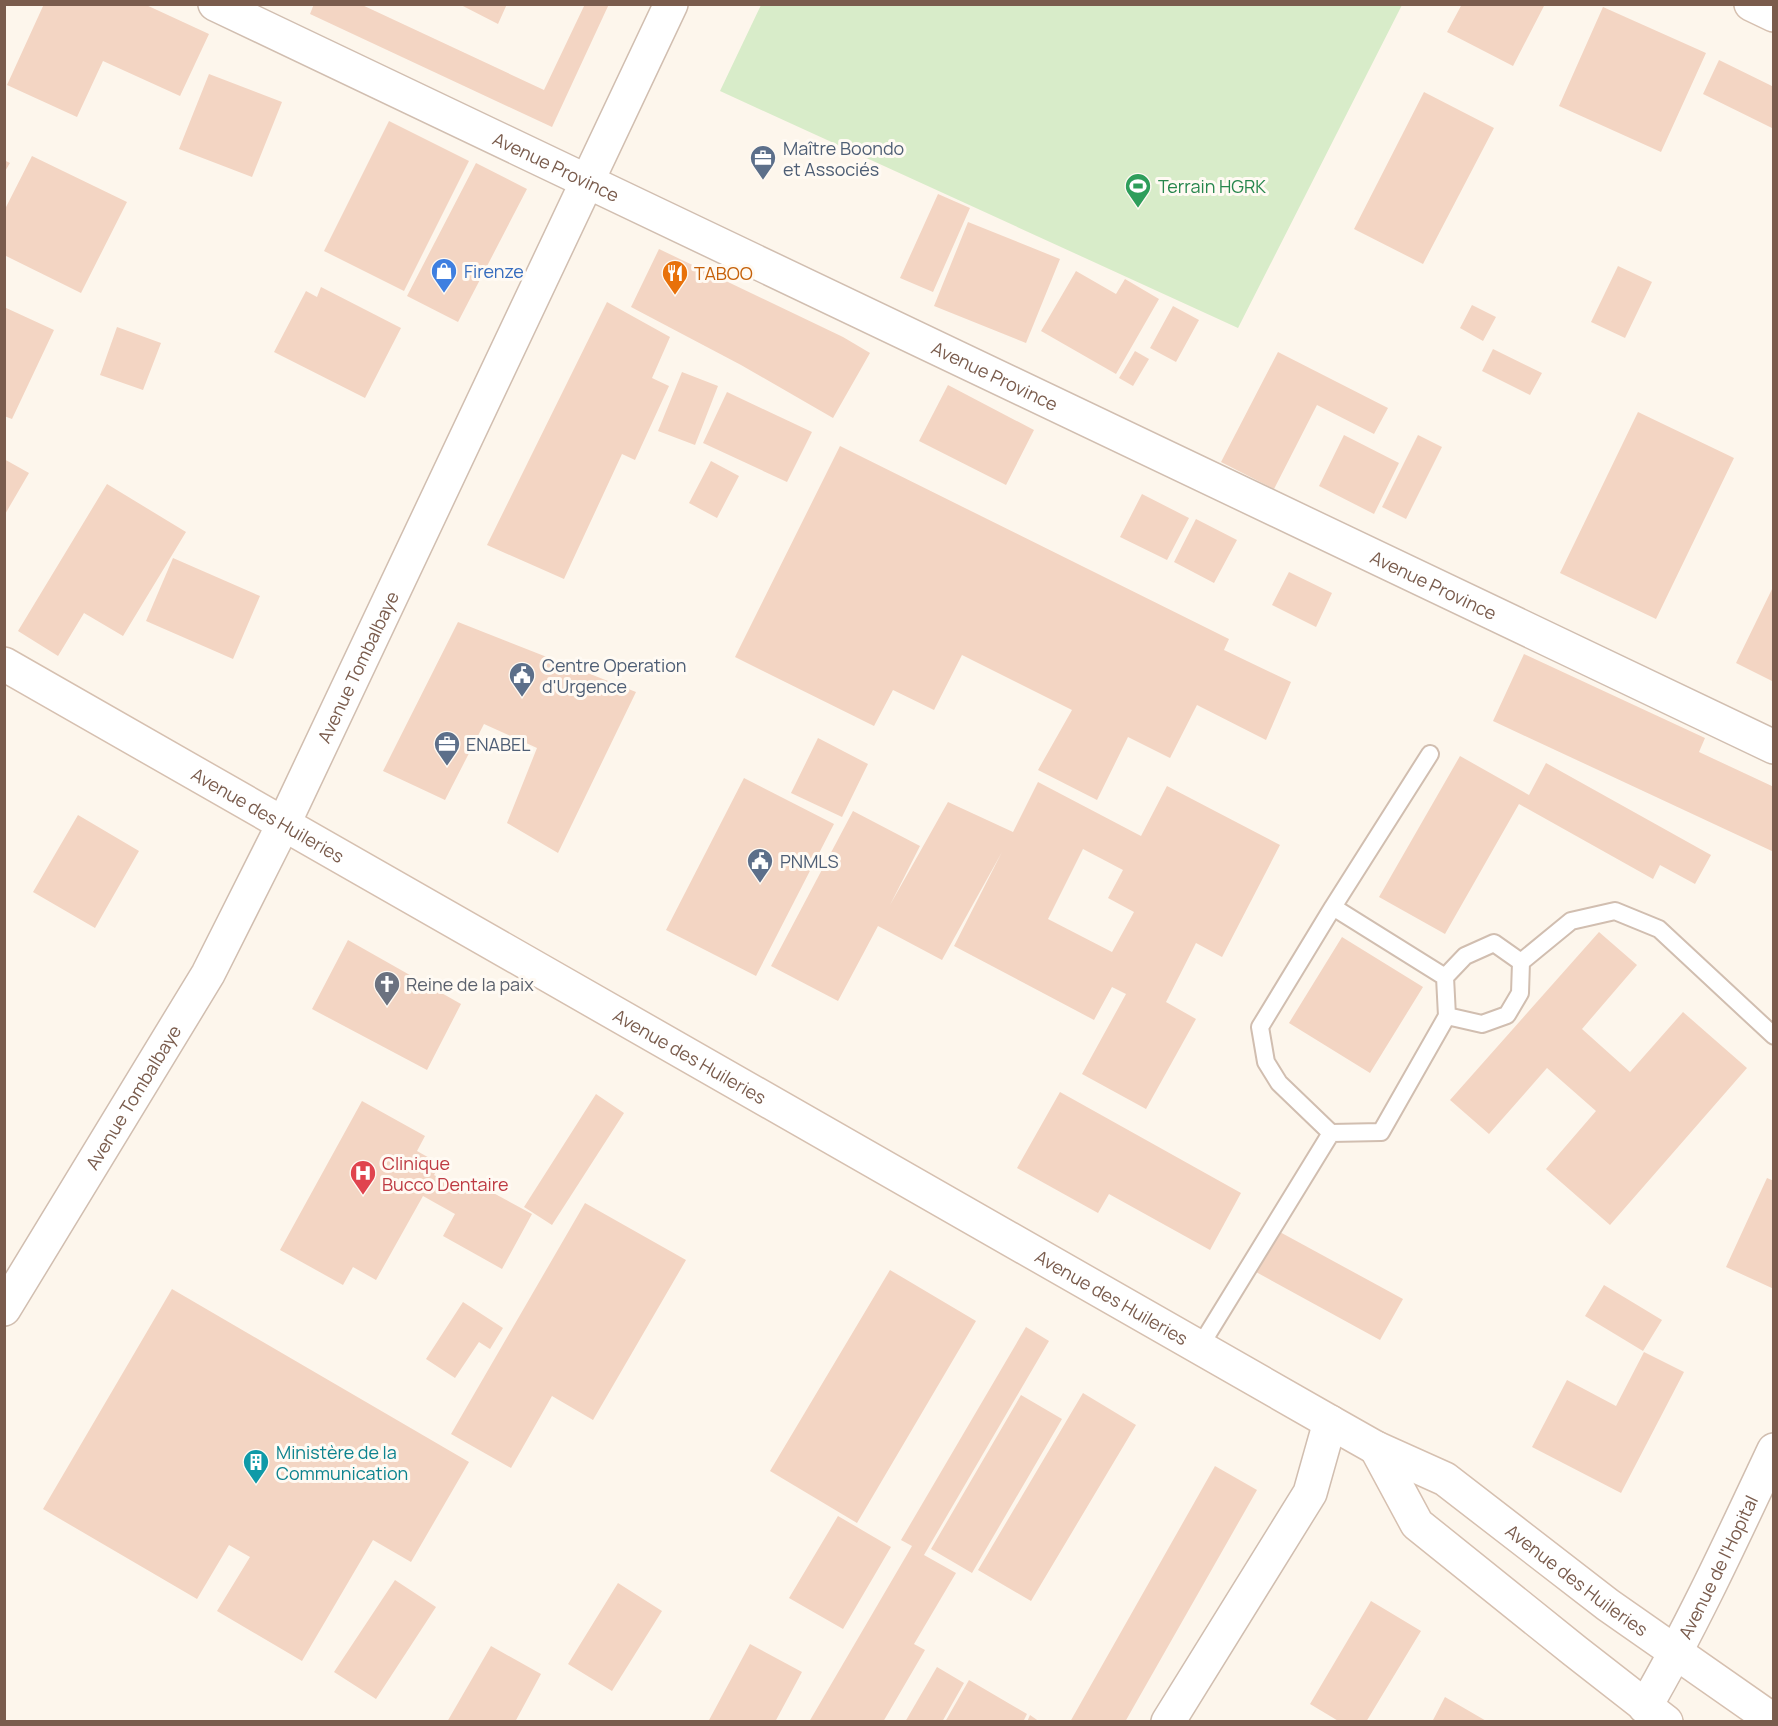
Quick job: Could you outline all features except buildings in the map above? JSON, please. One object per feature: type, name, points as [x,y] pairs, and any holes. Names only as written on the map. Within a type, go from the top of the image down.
[{"type":"street","name":"Avenue Province","points":[[215,4],[1773,747]]},
{"type":"street","name":"Avenue Tombalbaye","points":[[4,1309],[208,974],[284,824],[671,4]]},
{"type":"street","points":[[1751,4],[1773,15]]},
{"type":"street","name":"Avenue des Huileries","points":[[4,664],[1199,1348],[1376,1448],[1445,1479],[1608,1605],[1773,1719]]},
{"type":"street","points":[[1168,1722],[1310,1493],[1330,1422]]},
{"type":"street","points":[[1376,1448],[1417,1524],[1656,1714]]},
{"type":"street","name":"Avenue de l'Hopital","points":[[1656,1714],[1677,1652],[1720,1567],[1773,1450]]},
{"type":"lane","points":[[1430,754],[1260,1027],[1266,1062],[1279,1083],[1331,1133],[1381,1132],[1447,1016],[1445,977],[1465,956],[1494,943],[1521,962]]},
{"type":"lane","points":[[1333,907],[1445,977]]},
{"type":"lane","points":[[1447,1016],[1482,1024],[1507,1015],[1520,993],[1521,962],[1571,921],[1615,911],[1659,929],[1773,1036]]},
{"type":"lane","points":[[1199,1348],[1331,1133]]},
{"type":"green space","name":"Terrain HGRK","points":[[761,4],[1402,5],[1238,328],[720,91]]},
{"type":"place","name":"Maître Boondo et Associés","points":[[763,181]]},
{"type":"place","name":"Terrain HGRK","points":[[1138,209]]},
{"type":"place","name":"Firenze","points":[[444,294]]},
{"type":"place","name":"TABOO","points":[[675,296]]},
{"type":"place","name":"Centre Operation d'Urgence","points":[[522,698]]},
{"type":"place","name":"ENABEL","points":[[447,767]]},
{"type":"place","name":"PNMLS","points":[[760,884]]},
{"type":"place","name":"Reine de la paix","points":[[387,1007]]},
{"type":"place","name":"Clinique Bucco Dentaire","points":[[363,1196]]},
{"type":"place","name":"Ministère de la Communication","points":[[256,1485]]}]
